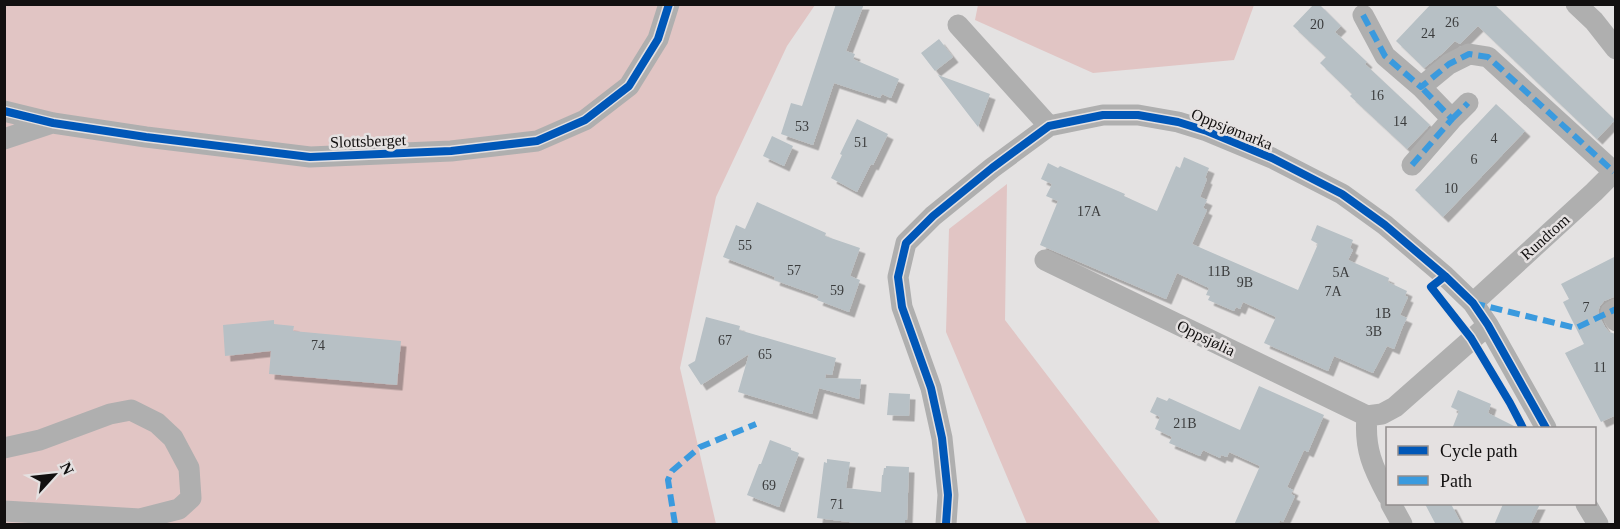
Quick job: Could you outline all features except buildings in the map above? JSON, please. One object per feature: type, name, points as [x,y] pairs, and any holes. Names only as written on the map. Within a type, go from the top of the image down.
[{"type":"street","name":"Slottsberget","points":[[4,111],[53,123],[146,137],[310,157],[451,151],[537,141],[585,120],[629,86],[658,39],[669,4]]},
{"type":"street","points":[[1576,4],[1594,21],[1616,49]]},
{"type":"street","points":[[1363,15],[1385,56],[1421,87],[1452,119]]},
{"type":"street","points":[[958,26],[1049,126]]},
{"type":"street","points":[[1421,87],[1449,64],[1469,54],[1488,57],[1615,171]]},
{"type":"street","points":[[1412,165],[1468,103]]},
{"type":"street","name":"Oppsjømarka","points":[[946,525],[948,495],[942,438],[931,388],[902,307],[898,277],[906,243],[933,216],[1049,126],[1103,115],[1138,115],[1178,122],[1208,131],[1272,158],[1341,194],[1385,225],[1473,303],[1488,325],[1545,427]]},
{"type":"street","name":"Slottsberget","points":[[4,139],[53,123]]},
{"type":"street","name":"Rundtom","points":[[1473,303],[1615,171]]},
{"type":"street","name":"Oppsjølia","points":[[1045,260],[1367,416]]},
{"type":"street","points":[[1616,309],[1611,312],[1616,321]]},
{"type":"street","points":[[1386,492],[1372,466],[1366,434],[1367,416],[1382,414],[1395,407],[1488,325]]},
{"type":"street","points":[[4,448],[40,440],[110,414],[131,410],[157,423],[173,438],[189,468],[191,498],[179,508],[140,519],[4,511]]},
{"type":"street","points":[[1392,505],[1402,525]]},
{"type":"street","points":[[1587,505],[1598,525]]},
{"type":"shaded area","points":[[978,4],[1254,5],[1234,60],[1093,73],[975,20]]},
{"type":"shaded area","points":[[4,5],[815,5],[787,46],[716,197],[680,368],[716,524],[5,524]]},
{"type":"shaded area","points":[[1007,184],[1005,320],[1161,524],[1027,524],[946,332],[949,229]]},
{"type":"marked path","points":[[1363,15],[1385,56],[1421,87],[1449,64],[1469,54],[1488,57],[1614,172]]},
{"type":"marked path","points":[[1412,165],[1452,119],[1421,87]]},
{"type":"marked path","points":[[1452,119],[1468,103]]},
{"type":"marked path","points":[[1473,303],[1576,328],[1616,309]]},
{"type":"marked path","points":[[675,524],[668,480],[672,471],[700,447],[756,424]]},
{"type":"cycle path","points":[[4,111],[53,123],[146,137],[310,157],[451,151],[537,141],[585,120],[629,86],[658,39],[669,4]]},
{"type":"cycle path","points":[[946,524],[948,495],[942,438],[931,388],[902,307],[898,277],[906,243],[933,216],[1049,126],[1103,115],[1138,115],[1178,122],[1207,131],[1272,158],[1342,194],[1385,225],[1473,303],[1488,325],[1545,427]]},
{"type":"cycle path","points":[[1445,276],[1431,287],[1471,338],[1522,427]]}]
